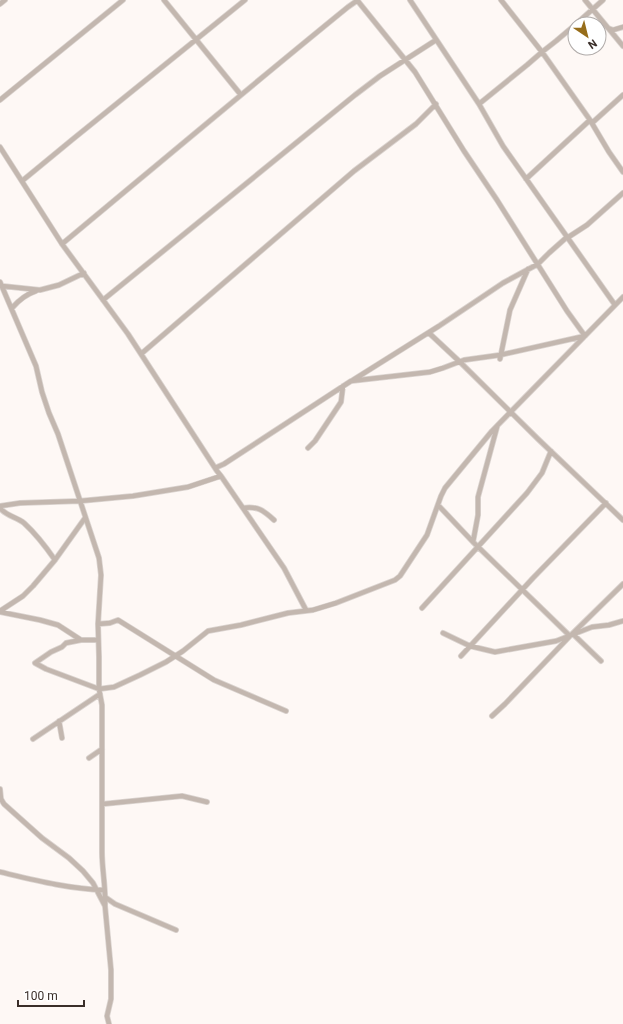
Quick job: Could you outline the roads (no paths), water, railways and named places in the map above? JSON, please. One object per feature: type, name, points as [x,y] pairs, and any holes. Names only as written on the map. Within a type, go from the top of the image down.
[{"type":"street","points":[[0,4],[5,0]]},
{"type":"street","points":[[0,100],[123,0]]},
{"type":"street","points":[[164,0],[241,95]]},
{"type":"street","points":[[22,181],[245,0]]},
{"type":"street","points":[[62,244],[357,0],[415,72],[464,151],[584,336]]},
{"type":"street","points":[[410,0],[479,104],[503,146],[615,305]]},
{"type":"street","points":[[501,0],[542,52],[591,122],[623,172]]},
{"type":"street","points":[[585,0],[623,46]]},
{"type":"street","points":[[585,16],[603,0]]},
{"type":"street","points":[[608,28],[613,30],[623,27]]},
{"type":"street","points":[[479,104],[567,31]]},
{"type":"street","points":[[103,300],[355,95],[405,59],[436,40]]},
{"type":"street","points":[[526,179],[623,95]]},
{"type":"street","points":[[141,354],[354,171],[416,124],[436,104]]},
{"type":"street","points":[[0,147],[62,244],[128,334],[215,468],[284,568],[306,610]]},
{"type":"street","points":[[215,468],[224,464],[343,386],[429,333],[503,283],[538,264],[567,237],[587,225],[623,193]]},
{"type":"street","points":[[500,357],[510,310],[528,269]]},
{"type":"street","points":[[12,308],[31,293],[59,286],[84,274]]},
{"type":"street","points":[[1,284],[40,290]]},
{"type":"street","points":[[1,284],[36,366],[42,392],[58,434],[101,566],[98,640],[99,689],[102,705],[102,853],[111,970],[111,999],[107,1016],[109,1024]]},
{"type":"street","points":[[98,640],[81,640],[66,643],[35,663],[46,669],[99,689],[119,686],[176,656],[208,631],[241,625],[288,613],[313,610],[336,603],[398,579],[427,535],[445,488],[497,425],[623,297]]},
{"type":"street","points":[[429,333],[623,520]]},
{"type":"street","points":[[351,381],[430,372],[460,362],[500,357],[584,336]]},
{"type":"street","points":[[308,448],[315,441],[341,402],[343,386]]},
{"type":"street","points":[[473,542],[478,515],[478,497],[497,425]]},
{"type":"street","points":[[422,608],[527,492],[542,473],[552,451]]},
{"type":"street","points":[[55,560],[42,542],[23,522],[4,512],[0,507],[26,503],[80,501],[133,496],[188,487],[221,476]]},
{"type":"street","points":[[460,656],[606,503]]},
{"type":"street","points":[[438,505],[473,542],[601,661]]},
{"type":"street","points":[[243,508],[251,507],[258,509],[265,512],[274,520]]},
{"type":"street","points":[[0,611],[24,596],[55,560],[85,518]]},
{"type":"street","points":[[492,716],[623,584]]},
{"type":"street","points":[[0,611],[58,625],[81,640]]},
{"type":"street","points":[[98,624],[110,623],[118,620],[214,680],[286,711]]},
{"type":"street","points":[[443,633],[470,646],[495,652],[556,641],[592,627],[609,625],[623,621]]},
{"type":"street","points":[[33,739],[100,694]]},
{"type":"street","points":[[59,722],[62,738]]},
{"type":"street","points":[[89,758],[102,749]]},
{"type":"street","points":[[0,789],[1,799],[4,804],[42,838],[84,871],[93,883],[105,906]]},
{"type":"street","points":[[103,804],[182,796],[207,802]]},
{"type":"street","points":[[0,872],[86,889],[104,890]]},
{"type":"street","points":[[106,897],[114,904],[176,930]]}]
